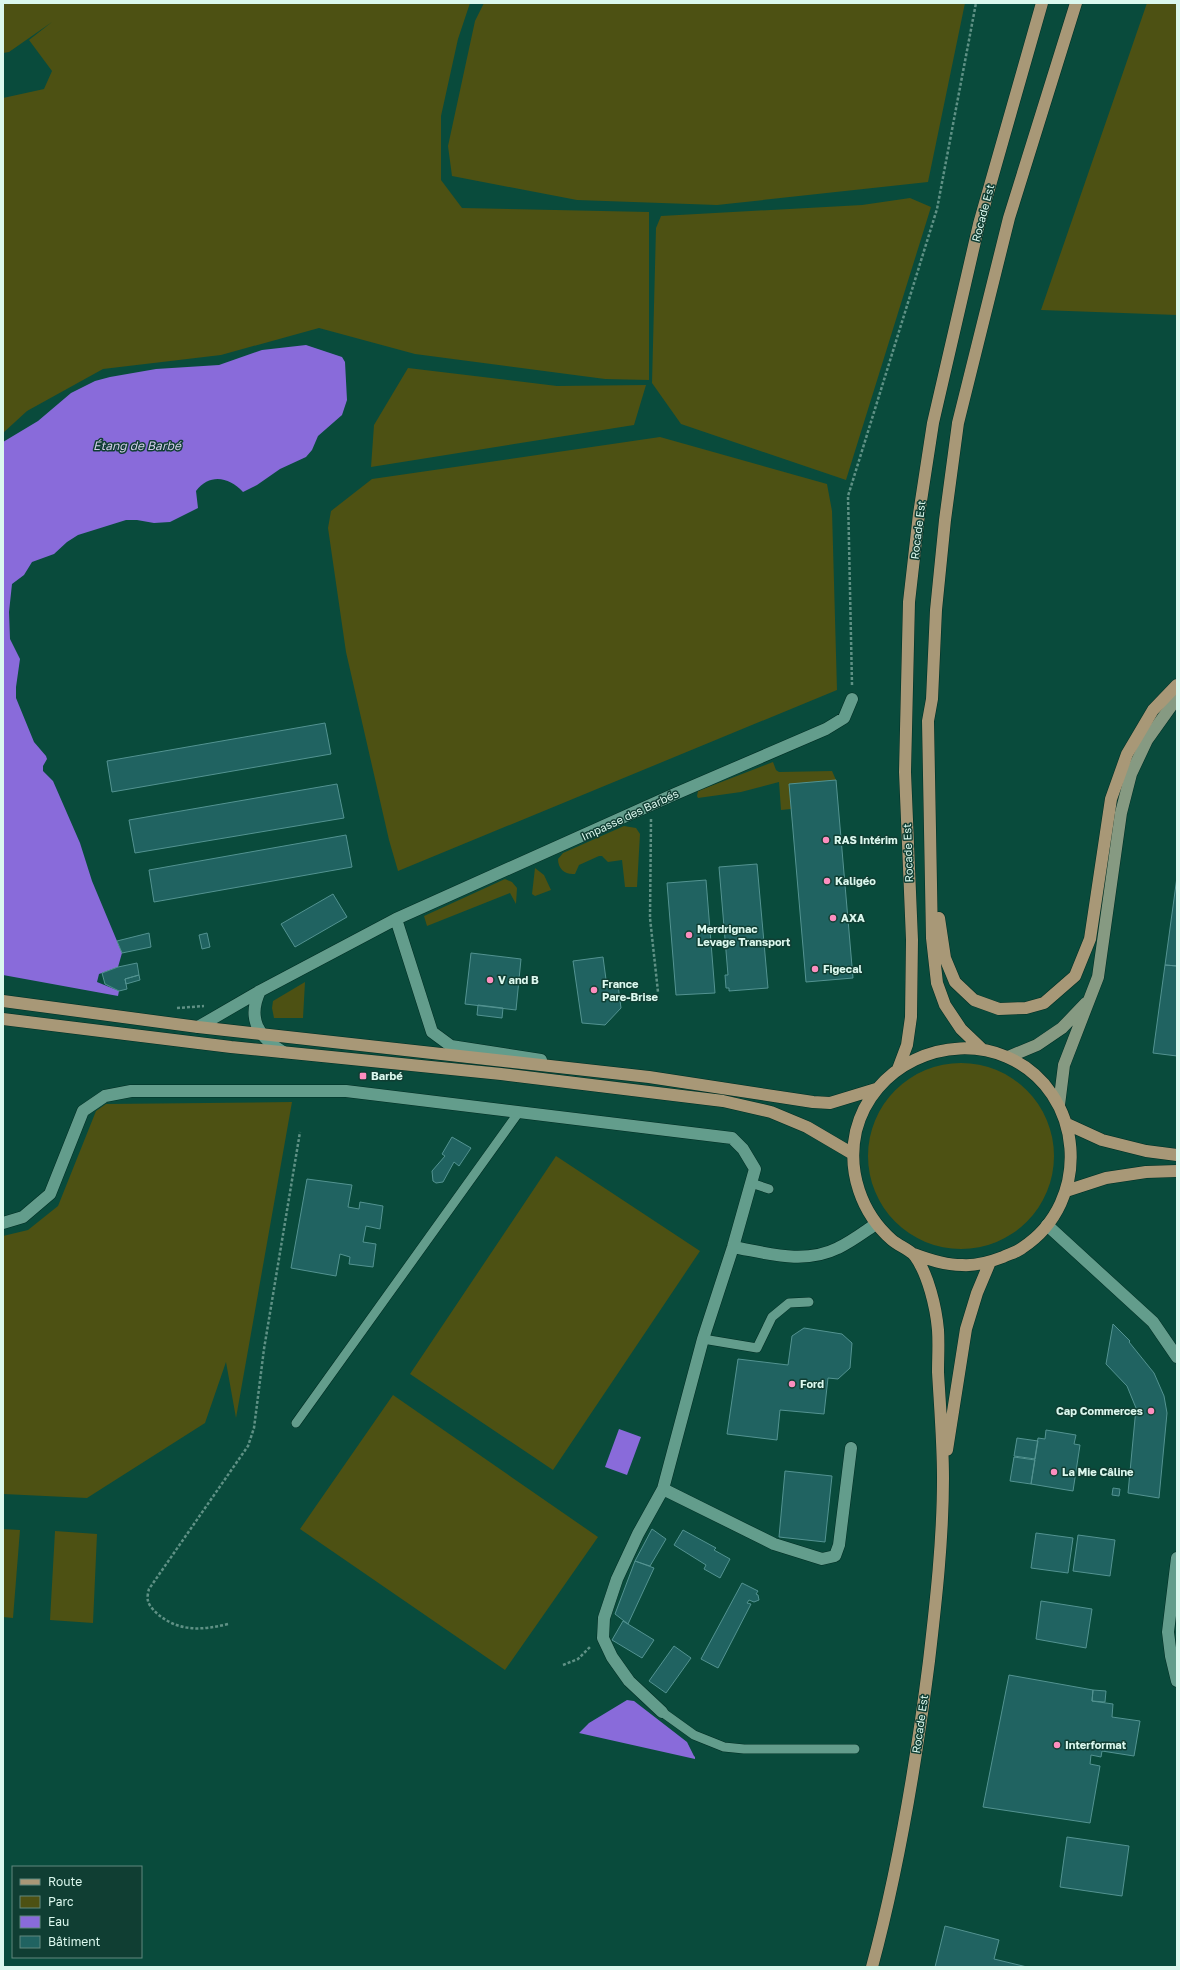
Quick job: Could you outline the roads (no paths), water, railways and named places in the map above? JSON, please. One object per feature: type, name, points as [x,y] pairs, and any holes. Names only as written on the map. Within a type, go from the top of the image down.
[{"type":"main road","name":"Rocade Est","points":[[898,1069],[907,1046],[911,1017],[912,940],[905,764],[909,602],[919,514],[933,423],[979,224],[1042,3]]},
{"type":"main road","name":"Rocade Est","points":[[983,1050],[961,1029],[945,1005],[937,983],[932,938],[928,721],[932,699],[936,610],[945,520],[958,423],[1009,218],[1076,3]]},
{"type":"main road","points":[[932,699],[936,720],[939,925],[945,958],[955,982],[974,1000],[999,1009],[1026,1008],[1044,1003],[1075,976],[1090,939],[1111,800],[1127,754],[1153,710],[1177,685]]},
{"type":"main road","points":[[1059,1105],[1064,1066],[1098,976],[1121,813],[1131,774],[1147,740],[1177,698]]},
{"type":"main road","points":[[3,1001],[198,1027],[718,1087],[813,1102],[830,1103],[876,1089]]},
{"type":"main road","points":[[1008,1057],[1037,1045],[1055,1032],[1089,1001]]},
{"type":"main road","points":[[3,1019],[282,1052],[587,1084],[723,1101],[771,1112],[807,1127],[853,1154]]},
{"type":"main road","points":[[953,1048],[983,1050],[1008,1057],[1034,1075],[1045,1086],[1059,1105],[1067,1124],[1072,1158],[1066,1191],[1058,1209],[1048,1225],[1022,1248],[990,1262],[965,1266],[939,1263],[914,1254],[894,1241],[876,1224],[863,1203],[856,1179],[853,1154],[856,1130],[864,1109],[876,1089],[898,1069],[924,1055],[953,1048]]},
{"type":"main road","points":[[1067,1124],[1102,1140],[1146,1151],[1177,1155]]},
{"type":"main road","points":[[1066,1191],[1106,1178],[1146,1172],[1177,1171]]},
{"type":"main road","points":[[914,1254],[931,1291],[938,1328],[943,1477]]},
{"type":"main road","points":[[943,1477],[966,1330],[976,1292],[990,1262]]},
{"type":"main road","name":"Rocade Est","points":[[872,1967],[887,1911],[910,1793],[922,1717],[937,1597],[943,1477]]},
{"type":"street","name":"Impasse des Barbés","points":[[198,1027],[260,991],[396,919],[826,729],[844,718],[852,699]]},
{"type":"street","points":[[396,919],[432,1032],[436,1036],[451,1046],[518,1056],[609,1074]]},
{"type":"street","points":[[260,991],[256,1000],[254,1014],[257,1026],[269,1044],[282,1052]]},
{"type":"street","points":[[3,1223],[23,1217],[50,1194],[83,1111],[105,1096],[132,1091],[346,1091],[732,1138],[743,1149],[754,1169],[751,1183],[733,1247],[704,1339],[663,1489],[638,1534],[617,1579],[604,1618],[603,1638],[612,1657],[629,1681],[662,1712]]},
{"type":"street","points":[[733,1247],[795,1258],[819,1255],[837,1249],[876,1224]]},
{"type":"street","points":[[1048,1225],[1153,1322],[1177,1357]]},
{"type":"street","points":[[663,1489],[774,1544],[822,1559],[835,1556],[839,1545],[851,1448]]},
{"type":"street","points":[[1177,1558],[1168,1632],[1171,1656],[1177,1681]]},
{"type":"lane","points":[[296,1423],[519,1112]]},
{"type":"lane","points":[[751,1183],[769,1189]]},
{"type":"lane","points":[[704,1339],[757,1348],[772,1317],[789,1303],[809,1302]]},
{"type":"lane","points":[[662,1712],[694,1735],[724,1747],[744,1749],[855,1749]]},
{"type":"water","name":"Étang de Barbé","points":[[306,345],[342,357],[345,362],[347,400],[342,415],[318,436],[312,450],[306,457],[280,469],[257,485],[243,492],[238,487],[226,480],[213,479],[207,481],[196,491],[198,508],[170,522],[154,523],[126,520],[78,535],[67,542],[54,554],[32,562],[24,575],[12,584],[9,612],[10,639],[20,659],[16,698],[34,742],[46,756],[47,759],[43,766],[43,771],[53,781],[80,843],[92,881],[122,953],[118,967],[99,974],[97,982],[119,991],[118,996],[3,975],[3,442],[38,421],[71,393],[95,381],[156,369],[219,365],[262,350]]},
{"type":"water","points":[[619,1429],[641,1437],[627,1475],[605,1467]]},
{"type":"water","points":[[627,1700],[634,1701],[687,1742],[695,1759],[579,1733],[589,1723]]},
{"type":"place","name":"RAS Intérim","points":[[826,840]]},
{"type":"place","name":"Kaligéo","points":[[827,881]]},
{"type":"place","name":"AXA","points":[[833,918]]},
{"type":"place","name":"Merdrignac Levage Transport","points":[[689,935]]},
{"type":"place","name":"Figecal","points":[[815,969]]},
{"type":"place","name":"V and B","points":[[490,980]]},
{"type":"place","name":"France Pare-Brise","points":[[594,990]]},
{"type":"place","name":"Barbé","points":[[363,1076]]},
{"type":"place","name":"Ford","points":[[792,1384]]},
{"type":"place","name":"Cap Commerces","points":[[1151,1411]]},
{"type":"place","name":"La Mie Câline","points":[[1054,1472]]},
{"type":"place","name":"Interformat","points":[[1057,1745]]}]
